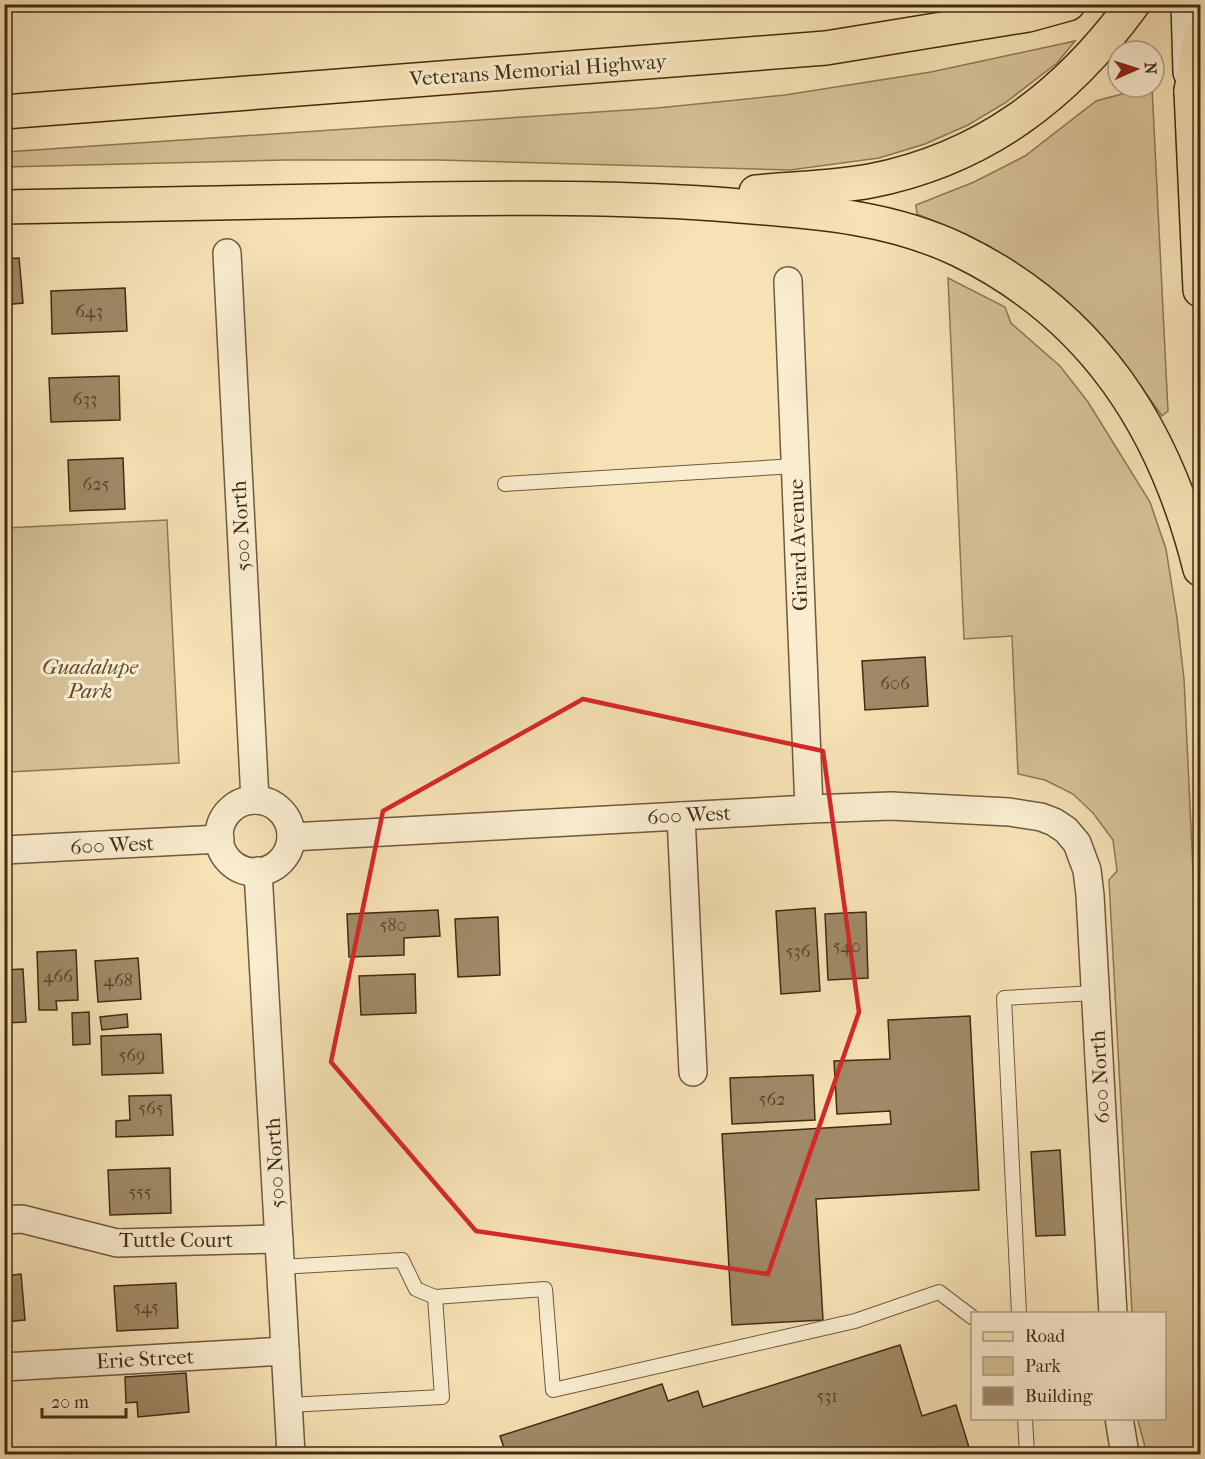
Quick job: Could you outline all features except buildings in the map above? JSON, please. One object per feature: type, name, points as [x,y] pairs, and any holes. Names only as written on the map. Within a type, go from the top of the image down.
[{"type":"main road","name":"Veterans Memorial Highway","points":[[4,112],[825,48],[1028,15],[1068,4]]},
{"type":"main road","points":[[662,200],[843,185],[921,167],[993,135],[1056,92],[1081,68],[1116,28],[1133,4]]},
{"type":"main road","points":[[1188,4],[1195,38],[1191,91],[1200,290]]},
{"type":"main road","points":[[4,207],[555,197],[662,200],[824,213],[892,225],[957,249],[1018,284],[1078,334],[1109,370],[1138,412],[1161,453],[1188,523],[1200,569]]},
{"type":"street","name":"500 North","points":[[227,253],[255,800]]},
{"type":"street","name":"Girard Avenue","points":[[788,281],[809,808]]},
{"type":"street","points":[[255,800],[264,801],[281,811],[286,818],[291,837],[281,860],[267,869],[258,871],[240,868],[232,863],[226,856],[220,839],[222,822],[226,815],[238,804],[255,800]]},
{"type":"street","name":"600 West","points":[[291,837],[809,808],[891,806],[1026,814],[1054,822],[1066,830],[1077,843]]},
{"type":"street","points":[[681,816],[693,1072]]},
{"type":"street","name":"600 West","points":[[4,850],[220,839]]},
{"type":"street","name":"600 North","points":[[1077,843],[1087,870],[1090,895],[1113,1312]]},
{"type":"street","name":"500 North","points":[[258,871],[291,1455]]},
{"type":"street","name":"Tuttle Court","points":[[4,1220],[22,1219],[117,1243],[279,1239]]},
{"type":"street","name":"Erie Street","points":[[4,1367],[285,1351]]},
{"type":"street","points":[[1119,1420],[1125,1455]]},
{"type":"lane","points":[[505,484],[795,466]]},
{"type":"lane","points":[[1019,1312],[1004,998],[1095,993]]},
{"type":"lane","points":[[280,1267],[402,1260],[416,1289],[435,1297],[545,1289],[553,1390],[855,1321],[939,1292],[971,1316]]},
{"type":"lane","points":[[288,1405],[442,1397],[435,1297]]},
{"type":"lane","points":[[1025,1420],[1027,1455]]},
{"type":"highlighted area","points":[[583,699],[823,751],[859,1012],[768,1274],[476,1231],[331,1062],[383,811]]},
{"type":"green space","points":[[1075,41],[1057,63],[1005,103],[968,125],[925,144],[879,158],[790,170],[439,160],[286,160],[5,167],[5,152],[657,108],[785,95],[931,72]]},
{"type":"green space","points":[[1106,98],[1153,99],[1168,411],[1162,416],[1111,349],[1056,294],[994,250],[917,214],[916,205],[974,182],[1025,156],[1096,101]]},
{"type":"green space","points":[[948,278],[1005,307],[1011,323],[1060,366],[1088,402],[1150,502],[1166,549],[1184,679],[1200,1019],[1200,1454],[1150,1454],[1145,1447],[1138,1421],[1166,1420],[1166,1312],[1132,1312],[1109,880],[1117,871],[1113,840],[1093,813],[1073,794],[1045,780],[1018,774],[1012,636],[964,639]]},
{"type":"green space","name":"Guadalupe Park","points":[[167,520],[179,763],[9,772],[4,709],[5,528]]}]
